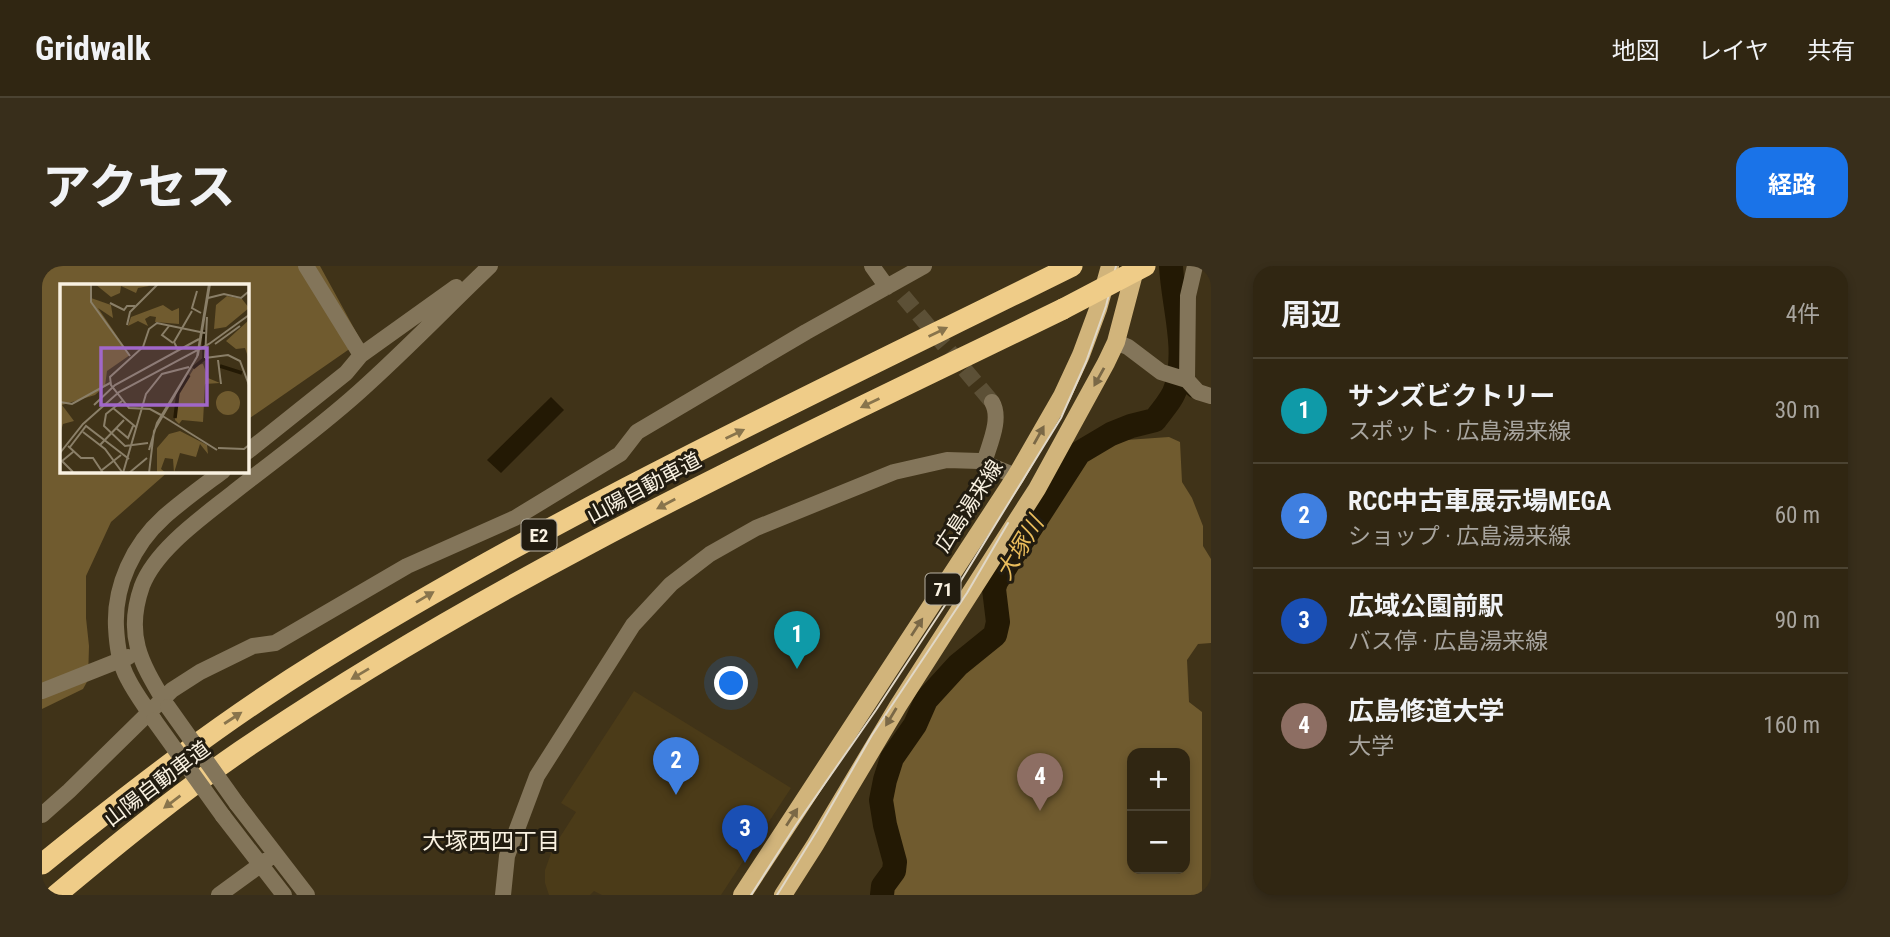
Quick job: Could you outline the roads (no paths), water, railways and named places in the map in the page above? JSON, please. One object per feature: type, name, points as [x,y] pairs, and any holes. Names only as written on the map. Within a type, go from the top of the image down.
[{"type":"highway","name":"山陽自動車道","points":[[42,864],[120,800],[222,726],[321,660],[430,594],[708,447],[1072,266]]},
{"type":"highway","name":"山陽自動車道","points":[[56,895],[137,828],[239,752],[443,623],[735,468],[1063,309],[1144,266]]},
{"type":"main road","name":"広島湯来線","points":[[742,895],[1016,476],[1062,396],[1081,355],[1110,266]]},
{"type":"main road","name":"71","points":[[783,895],[898,706],[1037,489],[1116,342],[1136,266]]},
{"type":"street","points":[[306,266],[361,355]]},
{"type":"street","points":[[248,451],[346,373],[361,355],[488,266]]},
{"type":"street","points":[[307,895],[237,804],[148,675],[136,643],[135,615],[142,585],[164,550],[360,391],[488,266]]},
{"type":"street","points":[[872,266],[894,289]]},
{"type":"street","points":[[42,816],[165,703],[172,690],[200,672],[253,646],[275,643],[407,566],[515,518],[620,454],[637,432],[806,332],[894,289],[924,266]]},
{"type":"street","points":[[1186,380],[1188,296],[1195,266]]},
{"type":"street","points":[[1116,342],[1128,347],[1161,372],[1186,380],[1198,392],[1211,396]]},
{"type":"street","points":[[984,463],[996,420],[992,402]]},
{"type":"street","points":[[503,895],[507,856],[537,776],[633,625],[671,584],[710,554],[756,528],[894,472],[947,460],[979,461],[1016,476]]},
{"type":"street","points":[[222,472],[162,519],[142,543],[119,588],[115,612],[117,647],[127,678],[151,716],[284,895]]},
{"type":"street","points":[[42,691],[139,653]]},
{"type":"street","points":[[219,895],[275,854]]},
{"type":"waterway","name":"大塚川","points":[[882,895],[883,886],[894,871],[895,862],[881,800],[892,758],[915,725],[926,700],[958,665],[995,635],[998,622],[994,589],[996,582],[1079,453],[1111,434],[1155,420],[1175,391],[1181,357],[1171,266]]},
{"type":"waterway","points":[[1177,384],[1191,395]]},
{"type":"tunnel","points":[[903,296],[992,402]]},
{"type":"tram line","points":[[751,895],[957,587],[1061,418],[1086,362],[1106,306],[1116,266]]},
{"type":"tram line","points":[[777,895],[872,735],[967,593],[1008,523]]},
{"type":"place","name":"サンズビクトリー","points":[[797,669]]},
{"type":"place","name":"RCC中古車展示場MEGA","points":[[676,795]]},
{"type":"place","name":"広島修道大学","points":[[1040,811]]},
{"type":"place","name":"広域公園前駅","points":[[745,863]]},
{"type":"district","name":"大塚西四丁目","points":[[491,841]]}]
